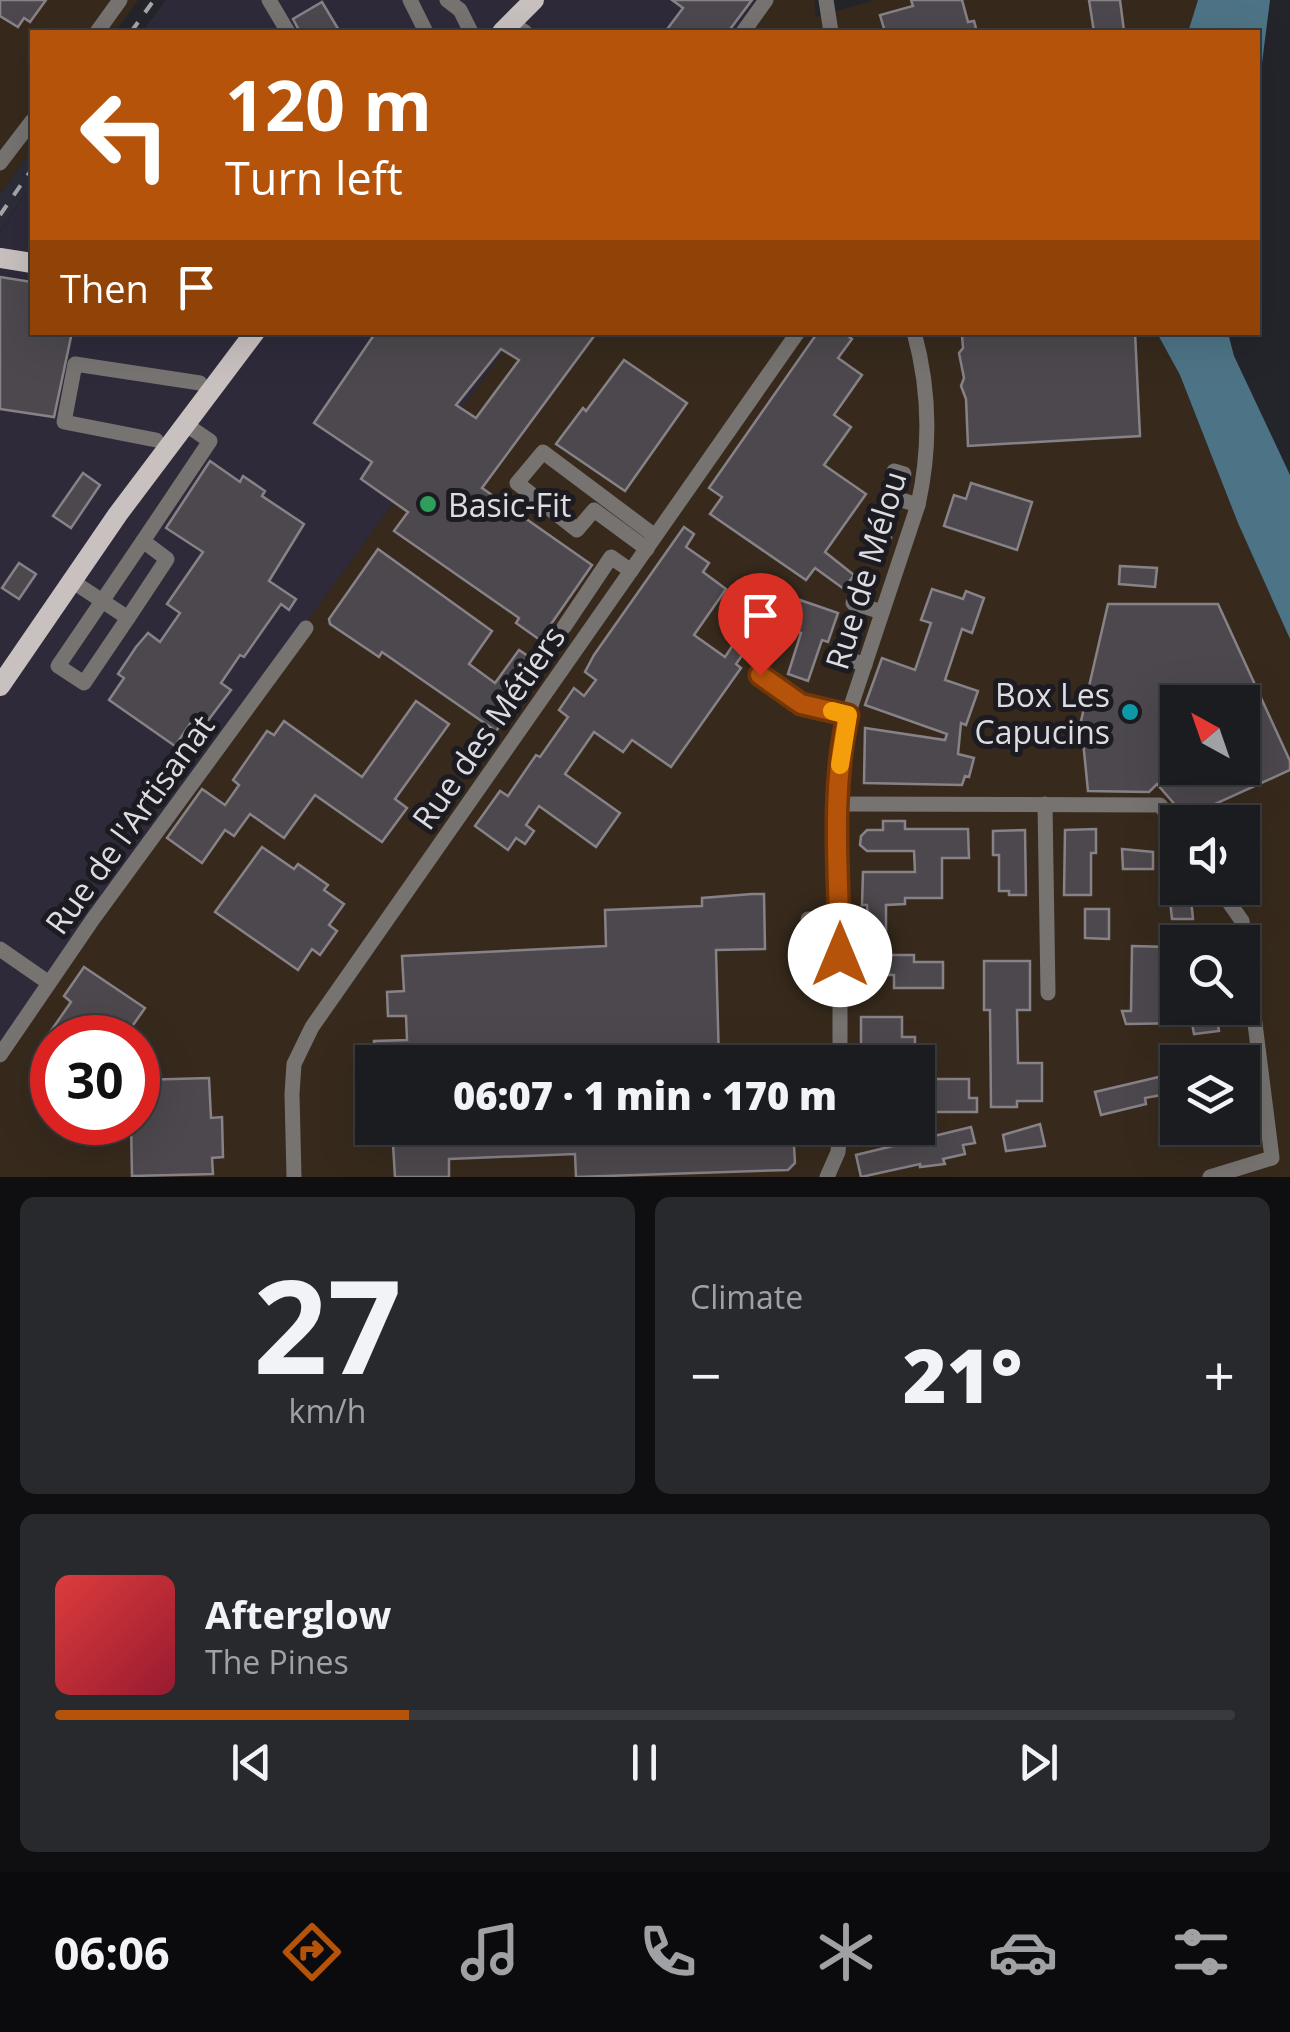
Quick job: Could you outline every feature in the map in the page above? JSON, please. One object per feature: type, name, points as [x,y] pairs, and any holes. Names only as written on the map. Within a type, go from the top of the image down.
[{"type":"main road","points":[[518,30],[534,0]]},
{"type":"main road","points":[[519,30],[551,0]]},
{"type":"main road","points":[[0,258],[30,263]]},
{"type":"main road","points":[[0,662],[156,440],[236,335]]},
{"type":"main road","points":[[0,686],[253,335]]},
{"type":"street","points":[[98,30],[120,0]]},
{"type":"street","points":[[270,0],[287,30]]},
{"type":"street","points":[[410,0],[425,30]]},
{"type":"street","points":[[744,30],[766,0]]},
{"type":"street","points":[[828,0],[831,30]]},
{"type":"street","points":[[454,5],[471,30]]},
{"type":"street","points":[[0,163],[30,124]]},
{"type":"street","name":"Rue des Métiers","points":[[294,1177],[294,1064],[312,1026],[796,335]]},
{"type":"street","name":"Rue de Mélou","points":[[840,1045],[840,760],[848,715],[918,505],[929,428],[914,335]]},
{"type":"street","points":[[156,440],[64,422],[76,364],[200,382]]},
{"type":"street","points":[[144,541],[167,558],[84,683],[58,666],[210,441],[185,424]]},
{"type":"street","points":[[543,452],[651,542],[594,510],[578,530],[518,483],[543,452]]},
{"type":"street","points":[[898,499],[918,505]]},
{"type":"street","points":[[564,627],[611,557],[631,571]]},
{"type":"street","points":[[72,582],[128,618]]},
{"type":"street","points":[[853,602],[882,612]]},
{"type":"street","name":"Rue de l'Artisanat","points":[[0,1056],[198,773],[306,628]]},
{"type":"street","points":[[835,654],[865,664]]},
{"type":"street","points":[[760,675],[801,704],[848,715]]},
{"type":"street","points":[[838,804],[1160,805]]},
{"type":"street","points":[[1045,804],[1048,993]]},
{"type":"street","points":[[1210,1177],[1272,1158],[1242,920],[1231,905]]},
{"type":"street","points":[[808,919],[839,919]]},
{"type":"street","points":[[0,949],[49,983]]},
{"type":"street","points":[[827,1177],[839,1145]]},
{"type":"shaded area","points":[[0,0],[138,0],[116,30],[30,30],[30,152],[0,195]]},
{"type":"shaded area","points":[[166,0],[760,0],[738,30],[144,30]]},
{"type":"shaded area","points":[[760,0],[814,0],[816,17],[875,0],[1198,0],[1189,30],[738,30]]},
{"type":"shaded area","points":[[30,152],[30,186],[0,231],[0,195]]},
{"type":"shaded area","points":[[30,186],[30,335],[516,335],[0,1043],[0,232]]},
{"type":"shaded area","points":[[516,335],[1158,335],[1180,375],[1238,523],[1290,639],[1290,1177],[0,1177],[0,1043]]},
{"type":"water","points":[[1198,0],[1270,0],[1260,79],[1260,30],[1189,30]]},
{"type":"water","points":[[1158,335],[1229,335],[1234,356],[1290,475],[1290,639],[1238,523],[1180,375]]},
{"type":"building","points":[[0,0],[46,0],[30,22],[24,18],[18,27],[0,16]]},
{"type":"building","points":[[672,0],[752,0],[730,30],[666,30],[683,8]]},
{"type":"building","points":[[911,0],[962,0],[968,22],[974,21],[976,30],[884,30],[880,15],[913,6]]},
{"type":"building","points":[[1089,0],[1120,0],[1124,30],[1094,30]]},
{"type":"building","points":[[322,2],[339,30],[299,30],[293,19]]},
{"type":"building","points":[[0,277],[30,282],[30,335],[71,335],[54,417],[0,409]]},
{"type":"building","points":[[374,335],[595,335],[482,488],[592,565],[540,640],[516,623],[519,618],[394,531],[408,512],[361,479],[372,462],[314,423]],"holes":[[[501,349],[519,360],[476,418],[456,405]]]},
{"type":"building","points":[[816,335],[847,335],[852,339],[838,358],[862,375],[834,415],[851,427],[824,465],[866,494],[825,552],[854,575],[844,589],[815,568],[806,580],[710,514],[722,497],[709,488]]},
{"type":"building","points":[[1135,335],[1140,436],[968,446],[959,353],[963,348],[962,336]]},
{"type":"building","points":[[624,360],[687,403],[625,491],[556,444]]},
{"type":"building","points":[[210,461],[240,482],[243,476],[265,491],[262,496],[304,524],[269,581],[296,599],[289,610],[281,604],[244,657],[240,655],[221,683],[231,690],[200,731],[190,724],[175,746],[109,700],[124,678],[118,674],[136,647],[148,633],[160,642],[180,613],[167,604],[203,552],[166,528]]},
{"type":"building","points":[[83,473],[100,485],[71,528],[53,516]]},
{"type":"building","points":[[971,483],[1032,502],[1017,550],[944,526],[954,495],[966,499]]},
{"type":"building","points":[[684,527],[694,534],[686,547],[709,563],[703,572],[726,589],[694,635],[725,657],[739,636],[750,644],[736,664],[741,668],[671,767],[632,740],[623,752],[594,732],[565,774],[620,813],[596,847],[539,806],[526,825],[534,831],[525,844],[516,838],[508,850],[475,826],[500,791],[508,796],[536,755],[540,757],[568,717],[559,710],[574,688],[584,696],[596,680],[585,672],[594,655]]},
{"type":"building","points":[[378,549],[492,631],[469,664],[495,683],[519,650],[544,667],[496,731],[382,652],[379,657],[330,624],[329,619]]},
{"type":"building","points":[[19,563],[36,574],[19,599],[2,588]]},
{"type":"building","points":[[1120,566],[1157,568],[1155,587],[1119,584]]},
{"type":"building","points":[[932,589],[963,599],[966,591],[984,598],[972,633],[962,629],[945,680],[978,691],[966,725],[961,723],[958,754],[974,758],[969,777],[965,776],[962,785],[864,783],[865,728],[945,740],[947,734],[865,705],[882,658],[915,670],[931,623],[921,620]]},
{"type":"building","points":[[800,600],[838,613],[828,642],[822,640],[808,681],[788,674],[801,633],[790,629]]},
{"type":"building","name":"Box Les Capucins","points":[[1108,604],[1218,604],[1255,685],[1160,685],[1160,785],[1257,785],[1213,805],[1175,805],[1157,784],[1149,792],[1088,791],[1081,721]]},
{"type":"building","name":"Box Les Capucins","points":[[1260,696],[1290,761],[1290,770],[1260,784]]},
{"type":"building","points":[[416,701],[449,724],[395,799],[407,808],[382,842],[315,795],[284,838],[250,814],[234,836],[225,830],[202,863],[167,838],[202,789],[225,805],[239,785],[233,780],[267,731],[274,735],[284,721],[362,777]]},
{"type":"building","points":[[883,821],[905,821],[905,829],[968,829],[969,858],[942,858],[942,898],[905,898],[905,904],[886,905],[886,943],[870,943],[867,905],[862,905],[863,872],[915,872],[914,851],[867,851],[860,845],[867,830],[883,830]]},
{"type":"building","points":[[1096,829],[1096,853],[1091,853],[1091,895],[1064,895],[1065,830]]},
{"type":"building","points":[[1025,830],[1026,895],[1009,895],[1009,891],[999,891],[999,855],[993,855],[993,831]]},
{"type":"building","points":[[262,847],[294,869],[298,864],[328,885],[324,890],[344,904],[329,925],[337,931],[320,955],[312,949],[298,970],[215,912]]},
{"type":"building","points":[[1122,849],[1153,852],[1153,869],[1123,869]]},
{"type":"building","points":[[764,894],[765,949],[716,950],[719,1045],[374,1045],[374,1041],[407,1040],[406,1016],[388,1016],[387,992],[404,991],[402,956],[606,946],[605,910],[702,906],[702,898]]},
{"type":"building","points":[[1170,905],[1192,905],[1193,919],[1172,919]]},
{"type":"building","points":[[1085,909],[1109,909],[1109,939],[1085,938]]},
{"type":"building","points":[[1132,946],[1160,947],[1160,1023],[1126,1024],[1122,1011],[1131,1011]]},
{"type":"building","points":[[889,955],[914,955],[914,962],[943,962],[943,988],[894,988]]},
{"type":"building","points":[[984,961],[1030,961],[1030,1010],[1017,1010],[1018,1063],[1042,1063],[1042,1101],[1017,1101],[1017,1107],[991,1107],[990,1010],[984,1010]]},
{"type":"building","points":[[84,967],[145,1008],[140,1015],[62,1015],[71,1002],[64,996]]},
{"type":"building","points":[[861,1017],[902,1017],[902,1037],[915,1037],[915,1045],[861,1045]]},
{"type":"building","points":[[1192,1025],[1218,1025],[1219,1031],[1194,1034]]},
{"type":"building","points":[[1160,1077],[1160,1095],[1145,1098],[1146,1104],[1101,1115],[1095,1092]]},
{"type":"building","points":[[209,1078],[211,1118],[222,1117],[223,1157],[212,1158],[213,1174],[132,1176],[131,1145],[160,1145],[160,1079]]},
{"type":"building","points":[[935,1079],[969,1079],[969,1098],[977,1098],[977,1112],[935,1112]]},
{"type":"building","points":[[1040,1124],[1045,1146],[1006,1151],[1003,1135]]},
{"type":"building","points":[[971,1127],[975,1143],[963,1145],[965,1154],[943,1159],[945,1164],[920,1164],[861,1177],[856,1155],[897,1145],[935,1145],[935,1136]]},
{"type":"building","points":[[393,1145],[794,1145],[795,1163],[788,1170],[576,1177],[575,1154],[449,1159],[449,1177],[395,1177]]},
{"type":"railway","points":[[132,30],[154,0]]},
{"type":"railway","points":[[0,215],[30,172]]},
{"type":"slow traffic","points":[[832,711],[848,715],[840,765]]},
{"type":"place","name":"Basic-Fit","points":[[428,504]]},
{"type":"place","name":"Box Les Capucins","points":[[1130,712]]},
{"type":"route","points":[[760,675],[801,704],[848,715],[838,804],[840,955]]}]
